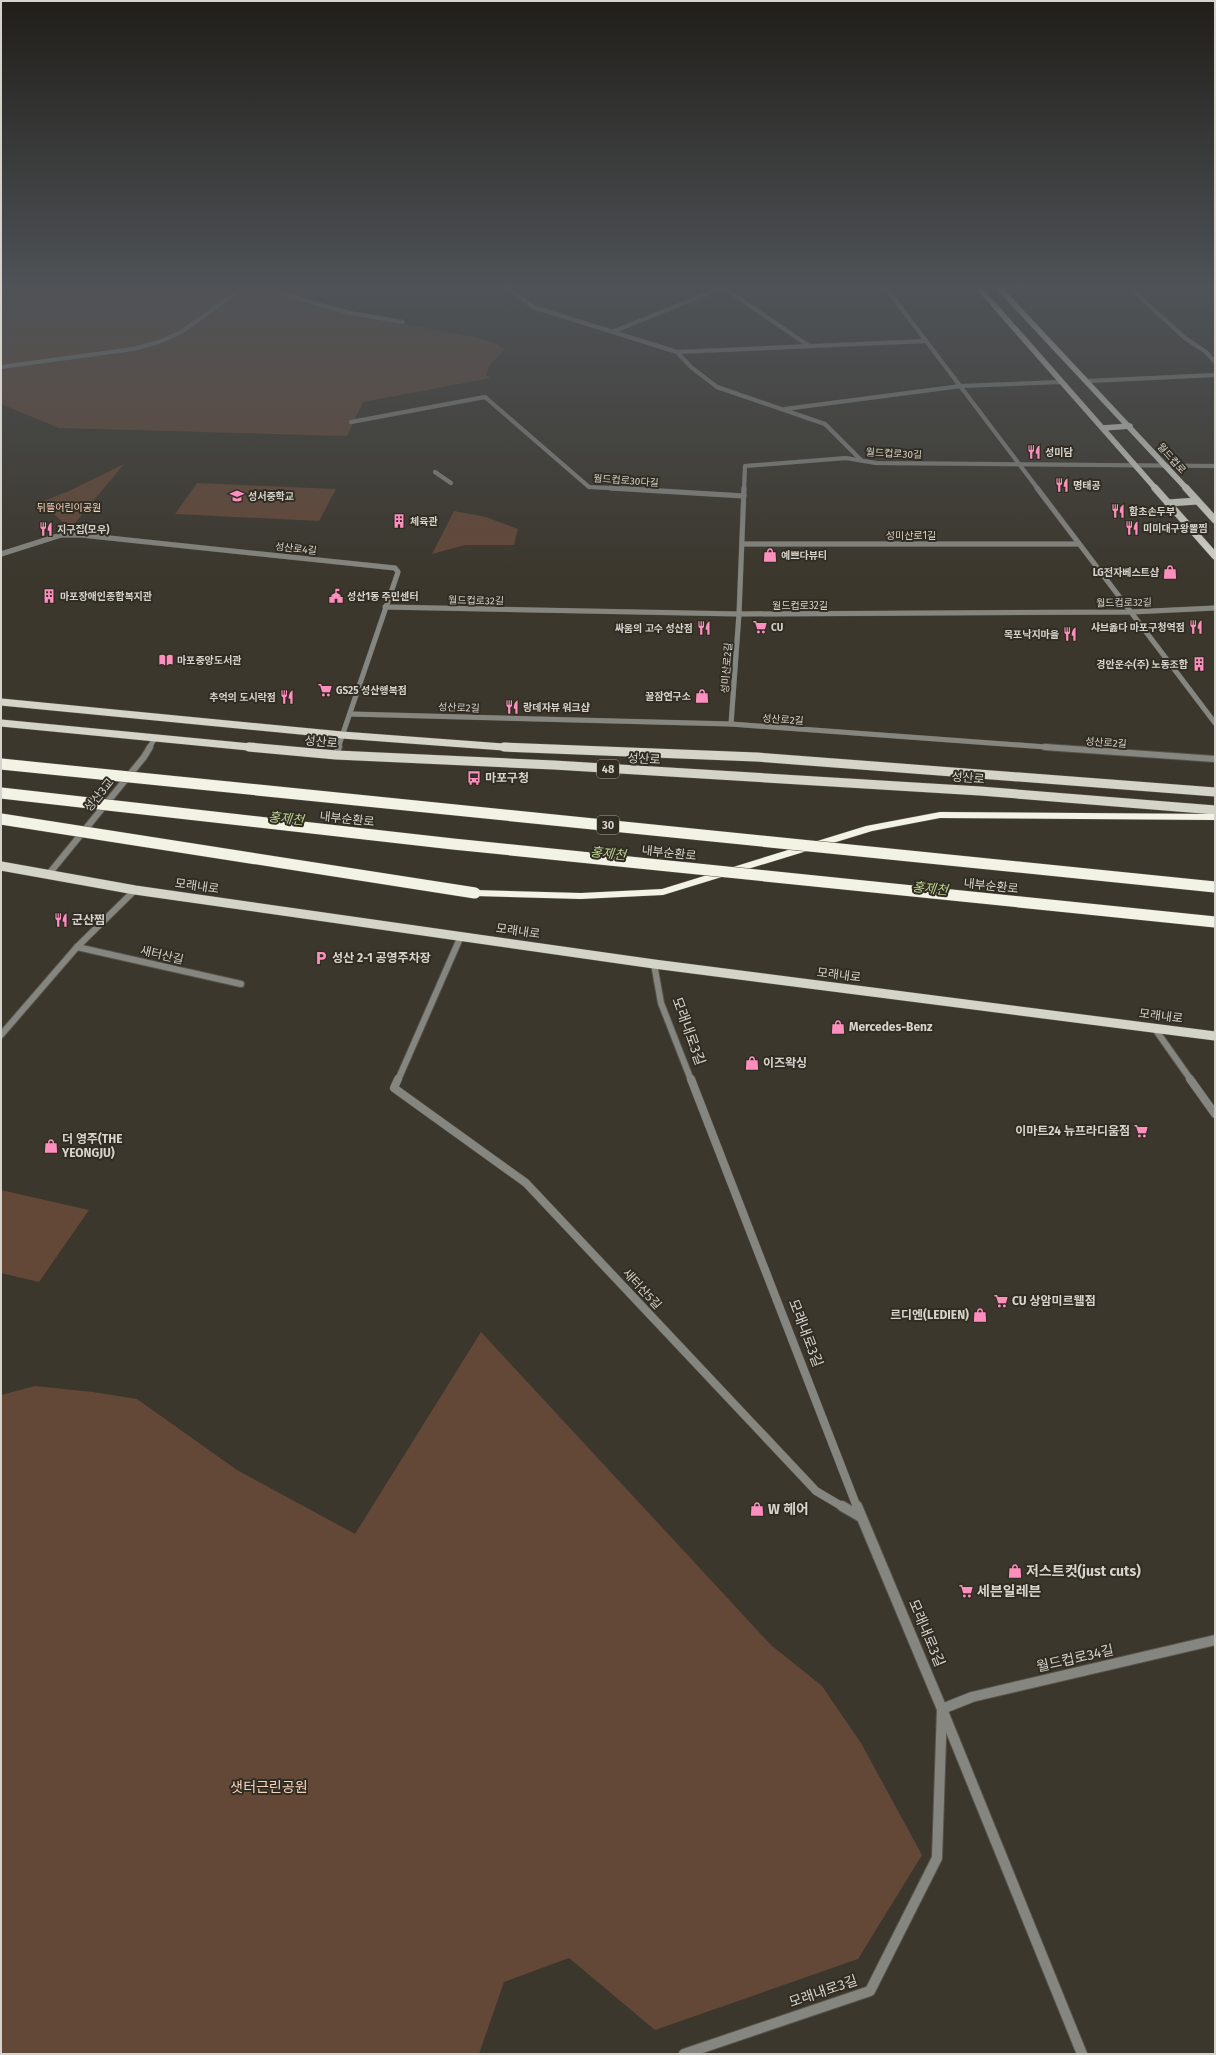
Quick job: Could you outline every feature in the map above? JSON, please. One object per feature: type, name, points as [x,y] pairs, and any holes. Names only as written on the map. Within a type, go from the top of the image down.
[{"type":"highway","name":"내부순환로","points":[[1,764],[1215,886]]},
{"type":"highway","name":"내부순환로","points":[[1,793],[469,845],[1215,922]]},
{"type":"highway","points":[[1,819],[475,893],[581,896],[663,892],[870,828],[940,815],[1215,817]]},
{"type":"main road","points":[[1063,384],[1215,556]]},
{"type":"main road","name":"월드컵로","points":[[1091,384],[1215,520]]},
{"type":"main road","points":[[1103,428],[1130,426]]},
{"type":"main road","points":[[1168,503],[1197,501]]},
{"type":"main road","points":[[1,702],[342,736],[522,748],[756,757],[1215,792]]},
{"type":"main road","name":"성산로","points":[[1,723],[336,755],[554,765],[980,791],[1215,810]]},
{"type":"main road","name":"모래내로","points":[[1,866],[136,890],[654,964],[1215,1036]]},
{"type":"street","points":[[713,384],[717,387],[785,409],[825,424],[861,460]]},
{"type":"street","points":[[785,409],[961,386],[1014,384]]},
{"type":"street","points":[[961,386],[1215,723]]},
{"type":"street","name":"월드컵로30다길","points":[[351,422],[485,397],[589,488],[744,496]]},
{"type":"street","name":"월드컵로30길","points":[[739,614],[745,466],[846,458],[876,463],[1215,466]]},
{"type":"street","points":[[435,472],[451,484]]},
{"type":"street","name":"성산로4길","points":[[1,554],[61,535],[81,535],[395,568],[398,572],[336,755]]},
{"type":"street","name":"성미산로1길","points":[[742,544],[1079,544]]},
{"type":"street","name":"월드컵로32길","points":[[385,607],[739,614],[1131,612],[1215,608]]},
{"type":"street","name":"성미산로2길","points":[[731,724],[739,614]]},
{"type":"street","name":"성산로2길","points":[[350,714],[731,724],[1215,759]]},
{"type":"street","name":"성산3교","points":[[48,875],[144,757],[155,738]]},
{"type":"street","points":[[1,1035],[77,947],[136,890]]},
{"type":"street","name":"새터산5길","points":[[461,936],[394,1088],[526,1183],[816,1491],[862,1517]]},
{"type":"street","name":"새터산길","points":[[77,947],[241,984]]},
{"type":"street","name":"모래내로3길","points":[[654,964],[662,1004],[862,1517],[942,1709],[1082,2054]]},
{"type":"street","points":[[1155,1029],[1215,1114]]},
{"type":"street","name":"월드컵로34길","points":[[942,1709],[972,1697],[1215,1640]]},
{"type":"street","name":"모래내로3길","points":[[684,2054],[870,1991],[938,1858],[942,1709]]},
{"type":"green space","points":[[1,384],[460,384],[363,402],[347,436],[59,428],[1,404]]},
{"type":"green space","name":"뒤뜰어린이공원","points":[[124,464],[70,529],[41,502],[69,491]]},
{"type":"green space","points":[[197,483],[336,489],[319,521],[175,514]]},
{"type":"green space","points":[[454,511],[486,517],[518,529],[514,545],[465,545],[432,554]]},
{"type":"green space","points":[[1,1190],[89,1210],[39,1282],[1,1273]]},
{"type":"green space","name":"샛터근린공원","points":[[481,1332],[771,1645],[822,1686],[861,1743],[922,1855],[858,1959],[655,2030],[569,1958],[504,1982],[479,2054],[1,2054],[1,1395],[35,1386],[93,1392],[137,1399],[237,1470],[355,1534]]},
{"type":"pier","points":[[1,758],[1215,884],[1215,927],[1,801]]},
{"type":"place","name":"성미담","points":[[1034,452]]},
{"type":"place","name":"명태공","points":[[1062,485]]},
{"type":"place","name":"성서중학교","points":[[237,496]]},
{"type":"place","name":"함초손두부","points":[[1118,511]]},
{"type":"place","name":"체육관","points":[[399,521]]},
{"type":"place","name":"미미대구왕뽈찜","points":[[1132,528]]},
{"type":"place","name":"지구집(모우)","points":[[46,529]]},
{"type":"place","name":"예쁘다뷰티","points":[[770,555]]},
{"type":"place","name":"LG전자베스트샵","points":[[1170,572]]},
{"type":"place","name":"마포장애인종합복지관","points":[[49,596]]},
{"type":"place","name":"성산1동 주민센터","points":[[336,596]]},
{"type":"place","name":"CU","points":[[760,627]]},
{"type":"place","name":"샤브옳다 마포구청역점","points":[[1196,627]]},
{"type":"place","name":"싸움의 고수 성산점","points":[[704,628]]},
{"type":"place","name":"목포낙지마을","points":[[1070,634]]},
{"type":"place","name":"마포중앙도서관","points":[[166,660]]},
{"type":"place","name":"경안운수(주) 노동조합","points":[[1199,664]]},
{"type":"place","name":"GS25 성산행복점","points":[[325,690]]},
{"type":"place","name":"꿀잠연구소","points":[[702,696]]},
{"type":"place","name":"추억의 도시락점","points":[[287,697]]},
{"type":"place","name":"랑데자뷰 워크샵","points":[[512,707]]},
{"type":"place","name":"마포구청","points":[[474,778]]},
{"type":"place","name":"군산찜","points":[[61,920]]},
{"type":"place","name":"성산 2-1 공영주차장","points":[[321,958]]},
{"type":"place","name":"Mercedes-Benz","points":[[838,1027]]},
{"type":"place","name":"이즈왁싱","points":[[752,1063]]},
{"type":"place","name":"이마트24 뉴프라디움점","points":[[1141,1131]]},
{"type":"place","name":"더 영주(THE YEONGJU)","points":[[51,1146]]},
{"type":"place","name":"CU 상암미르웰점","points":[[1001,1301]]},
{"type":"place","name":"르디엔(LEDIEN)","points":[[980,1315]]},
{"type":"place","name":"W 헤어","points":[[757,1509]]},
{"type":"place","name":"저스트컷(just cuts)","points":[[1015,1571]]},
{"type":"place","name":"세븐일레븐","points":[[966,1591]]},
{"type":"water label","name":"홍제천","points":[[286,818]]},
{"type":"water label","name":"홍제천","points":[[608,853]]},
{"type":"water label","name":"홍제천","points":[[930,888]]}]
